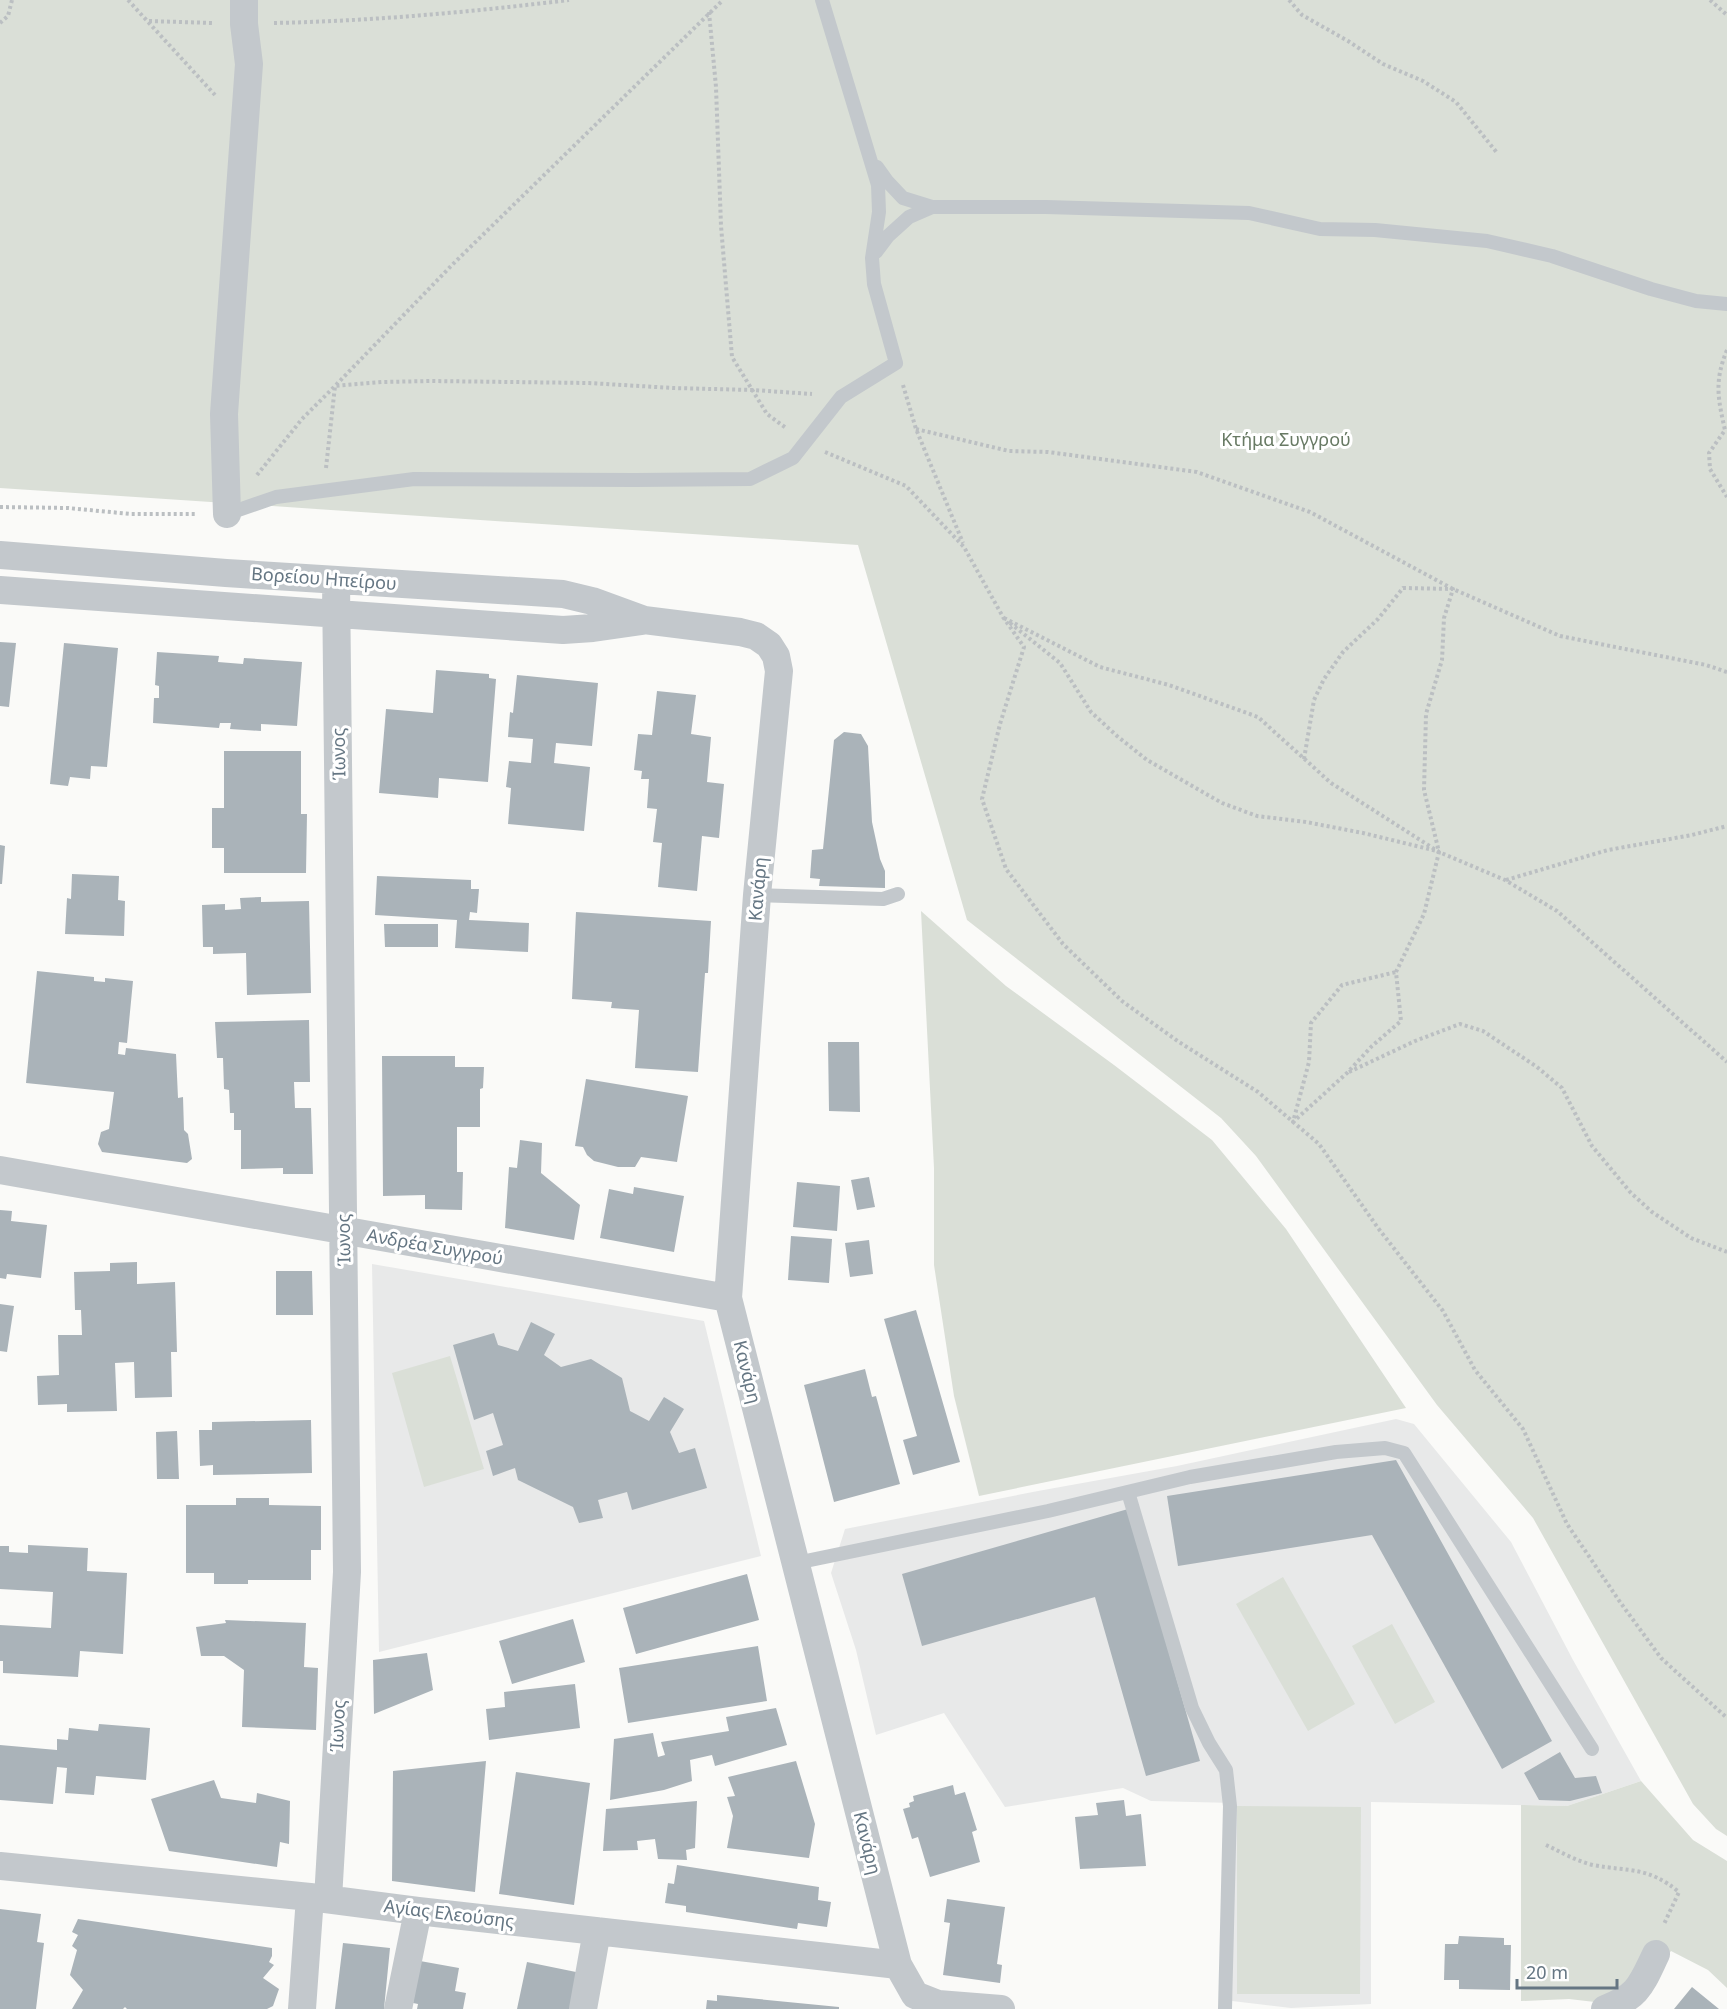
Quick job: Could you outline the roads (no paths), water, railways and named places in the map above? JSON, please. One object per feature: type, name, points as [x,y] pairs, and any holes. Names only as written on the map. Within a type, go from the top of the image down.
[{"type":"street","points":[[227,514],[224,414],[249,63],[244,12]]},
{"type":"street","name":"Βορείου Ηπείρου","points":[[0,555],[563,594],[592,601],[644,620],[740,632],[756,636],[769,645]]},
{"type":"street","name":"Ίωνος","points":[[302,2009],[319,1898],[347,1572],[336,580]]},
{"type":"street","name":"Βορείου Ηπείρου","points":[[0,590],[563,630],[644,620]]},
{"type":"street","name":"Κανάρη","points":[[769,645],[776,656],[779,671],[757,895],[728,1298],[898,1965],[914,2002],[1001,2009]]},
{"type":"street","name":"Ανδρέα Συγγρού","points":[[0,1170],[728,1298]]},
{"type":"street","name":"Αγίας Ελεούσης","points":[[0,1866],[319,1898],[898,1965]]},
{"type":"street","points":[[398,2009],[418,1911]]},
{"type":"street","points":[[583,2009],[597,1931]]},
{"type":"street","points":[[1605,2009],[1628,1999],[1641,1985],[1656,1954]]},
{"type":"lane","points":[[227,514],[276,496],[414,479],[750,478],[793,458],[841,397],[896,363],[874,284],[872,258],[879,212],[878,185],[822,0]]},
{"type":"lane","points":[[869,155],[887,181],[903,198],[932,207],[1046,207],[1249,213],[1320,229],[1375,230],[1487,241],[1552,256],[1651,289],[1696,301],[1727,304]]},
{"type":"lane","points":[[872,258],[888,236],[909,217],[932,207]]},
{"type":"lane","points":[[757,895],[883,899],[898,894]]},
{"type":"lane","points":[[796,1563],[981,1525],[1190,1477],[1336,1452],[1385,1448],[1404,1453],[1592,1749]]},
{"type":"lane","points":[[1128,1492],[1192,1708],[1209,1743],[1226,1770],[1230,1806],[1226,2009]]},
{"type":"park label","name":"Κτήμα Συγγρού","points":[[1286,440]]}]
